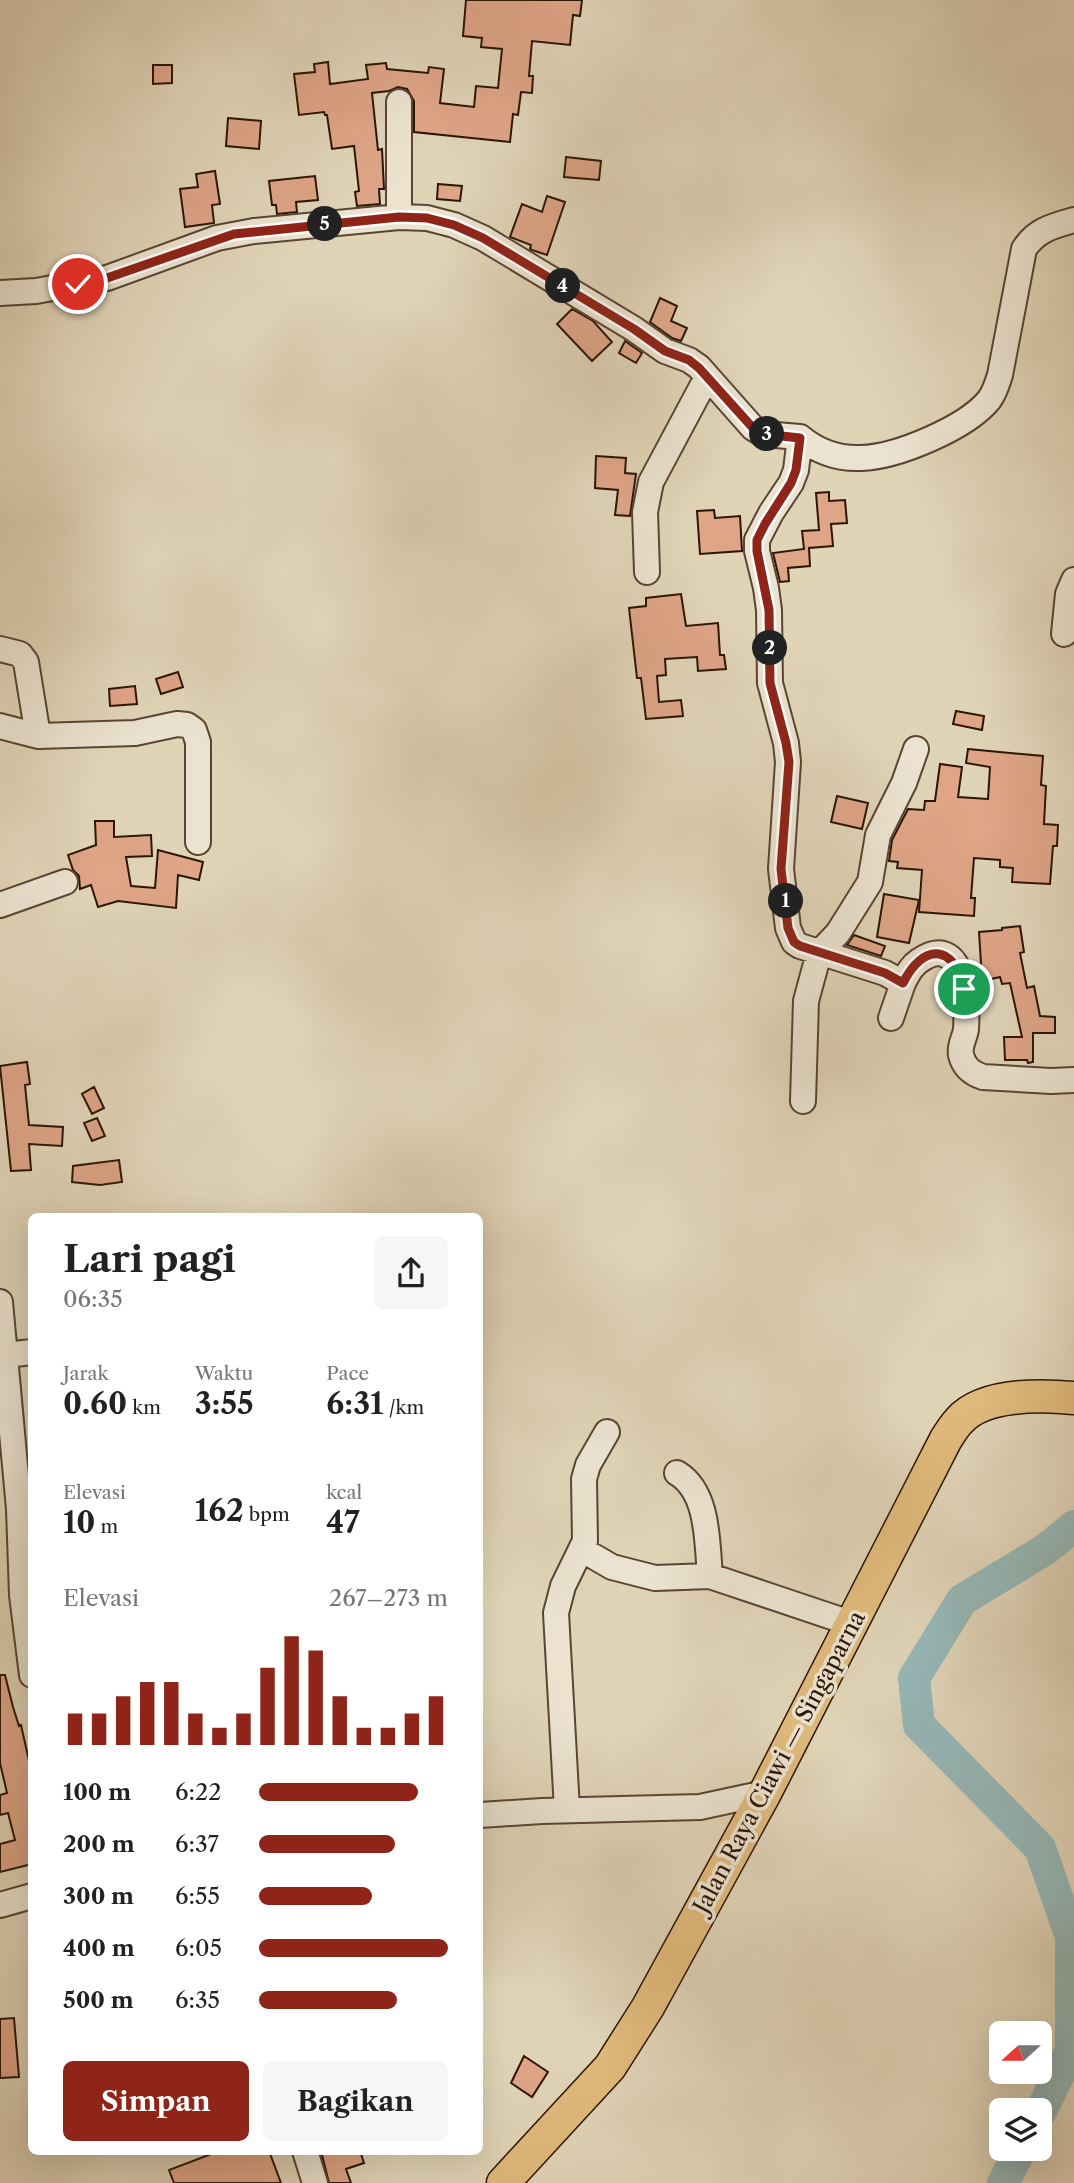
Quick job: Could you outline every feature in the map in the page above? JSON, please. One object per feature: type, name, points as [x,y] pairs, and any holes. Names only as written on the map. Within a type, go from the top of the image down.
[{"type":"main road","name":"Jalan Raya Ciawi — Singaparna","points":[[503,2183],[610,2067],[648,2007],[765,1793],[853,1625],[927,1475],[960,1419],[974,1409],[1002,1399],[1051,1396],[1074,1398]]},
{"type":"street","points":[[399,102],[399,217]]},
{"type":"street","points":[[0,293],[36,291],[107,278],[234,234],[399,217],[427,218],[454,225],[483,238],[634,329],[665,351],[689,360],[753,428],[763,434],[800,438],[825,453],[841,457],[872,457],[927,439],[981,408],[996,389],[1000,375],[1024,249],[1039,232],[1074,220]]},
{"type":"street","points":[[647,572],[645,512],[651,482],[707,377]]},
{"type":"street","points":[[800,438],[796,470],[791,483],[757,540],[769,610],[770,683],[789,762],[781,869],[788,928],[794,942],[819,953],[885,973],[903,983]]},
{"type":"street","points":[[1064,634],[1072,588]]},
{"type":"street","points":[[0,649],[20,653],[26,662],[38,736]]},
{"type":"street","points":[[0,726],[38,736],[135,733],[177,724],[187,725],[194,730],[198,742],[198,842]]},
{"type":"street","points":[[803,1101],[806,1001],[819,953],[838,933],[870,883],[878,835],[904,783],[916,749]]},
{"type":"street","points":[[0,905],[65,882]]},
{"type":"street","points":[[891,1018],[911,966],[922,958],[940,953],[947,955],[961,975],[965,996],[966,1031],[961,1048],[966,1068],[982,1077],[1074,1080]]},
{"type":"street","points":[[0,1301],[28,1643]]},
{"type":"street","points":[[6,1355],[28,1352]]},
{"type":"street","points":[[567,1810],[556,1622],[564,1586],[586,1532],[584,1479],[588,1465],[607,1432]]},
{"type":"street","points":[[677,1473],[692,1486],[704,1516],[710,1576]]},
{"type":"street","points":[[581,1549],[612,1567],[655,1578],[710,1576],[853,1625]]},
{"type":"street","points":[[483,1815],[700,1807],[765,1793]]},
{"type":"street","points":[[0,1905],[28,1897]]},
{"type":"street","points":[[306,2155],[315,2183]]},
{"type":"building","points":[[466,0],[582,0],[580,16],[573,15],[570,45],[532,41],[529,76],[533,76],[532,93],[521,92],[518,115],[513,114],[510,142],[414,132],[414,101],[407,89],[398,87],[372,93],[378,150],[382,149],[384,189],[379,189],[380,204],[357,206],[355,192],[359,191],[354,146],[332,149],[327,115],[324,112],[299,115],[294,74],[315,72],[314,64],[328,62],[330,84],[368,79],[366,65],[386,63],[387,69],[428,73],[429,67],[444,69],[440,103],[474,107],[476,86],[498,88],[502,49],[481,47],[482,38],[463,36]]},
{"type":"building","points":[[153,65],[172,65],[172,83],[153,84]]},
{"type":"building","points":[[228,118],[261,121],[259,149],[226,146]]},
{"type":"building","points":[[566,157],[601,161],[599,180],[564,177]]},
{"type":"building","points":[[215,171],[220,204],[212,205],[214,223],[185,227],[180,189],[198,187],[196,174]]},
{"type":"building","points":[[315,176],[318,200],[296,202],[297,212],[277,214],[276,205],[272,205],[269,181]]},
{"type":"building","points":[[438,184],[462,186],[460,201],[437,199]]},
{"type":"building","points":[[547,196],[565,202],[547,255],[510,237],[522,204],[542,212]]},
{"type":"building","points":[[660,298],[677,306],[671,321],[687,328],[681,341],[672,338],[650,322]]},
{"type":"building","points":[[572,309],[593,321],[612,342],[592,361],[557,324]]},
{"type":"building","points":[[625,341],[642,353],[636,363],[619,353]]},
{"type":"building","points":[[596,456],[626,458],[625,473],[636,474],[630,516],[615,515],[618,490],[595,488]]},
{"type":"building","points":[[829,492],[829,501],[845,500],[847,523],[831,524],[833,546],[809,548],[810,566],[788,568],[789,581],[780,582],[773,553],[804,549],[802,531],[819,530],[816,493]]},
{"type":"building","points":[[714,510],[715,518],[740,516],[742,551],[700,554],[697,511]]},
{"type":"building","points":[[681,594],[686,626],[718,623],[720,655],[724,655],[726,669],[698,671],[697,657],[665,659],[666,675],[657,676],[659,702],[681,700],[683,716],[646,719],[641,678],[637,678],[629,608],[646,606],[646,598]]},
{"type":"building","points":[[178,672],[183,687],[161,694],[156,679]]},
{"type":"building","points":[[135,686],[137,704],[110,706],[109,689]]},
{"type":"building","points":[[956,711],[984,716],[982,730],[953,724]]},
{"type":"building","points":[[968,749],[1043,756],[1041,785],[1046,786],[1044,824],[1058,825],[1057,846],[1053,846],[1050,884],[1012,882],[1013,868],[1000,867],[1000,860],[974,858],[971,898],[975,898],[974,916],[919,912],[922,870],[897,868],[898,862],[889,861],[892,840],[908,809],[924,810],[925,801],[935,801],[940,764],[962,767],[958,797],[988,799],[990,767],[966,763]]},
{"type":"building","points":[[837,796],[868,803],[862,829],[831,822]]},
{"type":"building","points":[[95,821],[114,821],[114,837],[151,835],[152,856],[126,857],[131,886],[155,888],[158,850],[203,862],[199,880],[178,875],[176,908],[118,901],[98,907],[91,885],[80,889],[79,876],[73,870],[68,855],[96,845]]},
{"type":"building","points":[[884,894],[919,900],[909,943],[877,937]]},
{"type":"building","points":[[1020,926],[1024,952],[1020,953],[1027,988],[1034,986],[1040,1016],[1055,1017],[1055,1033],[1033,1033],[1033,1062],[1028,1063],[1027,1060],[1005,1060],[1004,1037],[1022,1037],[1010,983],[1002,984],[1000,977],[978,982],[973,966],[981,964],[979,932]]},
{"type":"building","points":[[854,935],[885,946],[881,956],[847,945]]},
{"type":"building","points":[[27,1062],[30,1084],[25,1085],[29,1125],[63,1127],[62,1146],[29,1144],[31,1170],[11,1171],[0,1066]]},
{"type":"building","points":[[94,1087],[104,1108],[92,1114],[82,1094]]},
{"type":"building","points":[[97,1118],[105,1136],[92,1141],[84,1123]]},
{"type":"building","points":[[119,1160],[122,1182],[100,1185],[72,1182],[73,1166]]},
{"type":"building","points":[[0,1675],[5,1675],[28,1756],[28,1865],[0,1872],[0,1844],[15,1840],[8,1813],[0,1815],[0,1795],[7,1793],[0,1763]]},
{"type":"building","points":[[14,2018],[19,2077],[0,2078],[0,2019]]},
{"type":"building","points":[[524,2056],[548,2072],[532,2097],[511,2083]]},
{"type":"building","points":[[208,2155],[270,2155],[281,2183],[174,2183],[169,2170]]},
{"type":"building","points":[[322,2155],[361,2155],[364,2163],[346,2169],[351,2183],[329,2183]]},
{"type":"waterway","points":[[1047,2098],[1071,2050],[1071,1937],[1040,1848],[919,1725],[914,1678],[962,1600],[1046,1549],[1074,1526]]},
{"type":"waterway","points":[[1003,2183],[1015,2161]]},
{"type":"route","points":[[78,284],[107,278],[234,234],[399,217],[427,218],[454,225],[483,238],[634,329],[654,345],[689,360],[753,428],[763,434],[800,438],[796,470],[791,483],[757,540],[769,610],[770,683],[789,762],[781,869],[788,928],[794,942],[800,946],[885,973],[903,983],[911,966],[922,958],[940,953],[947,955],[958,968],[964,989]]}]
